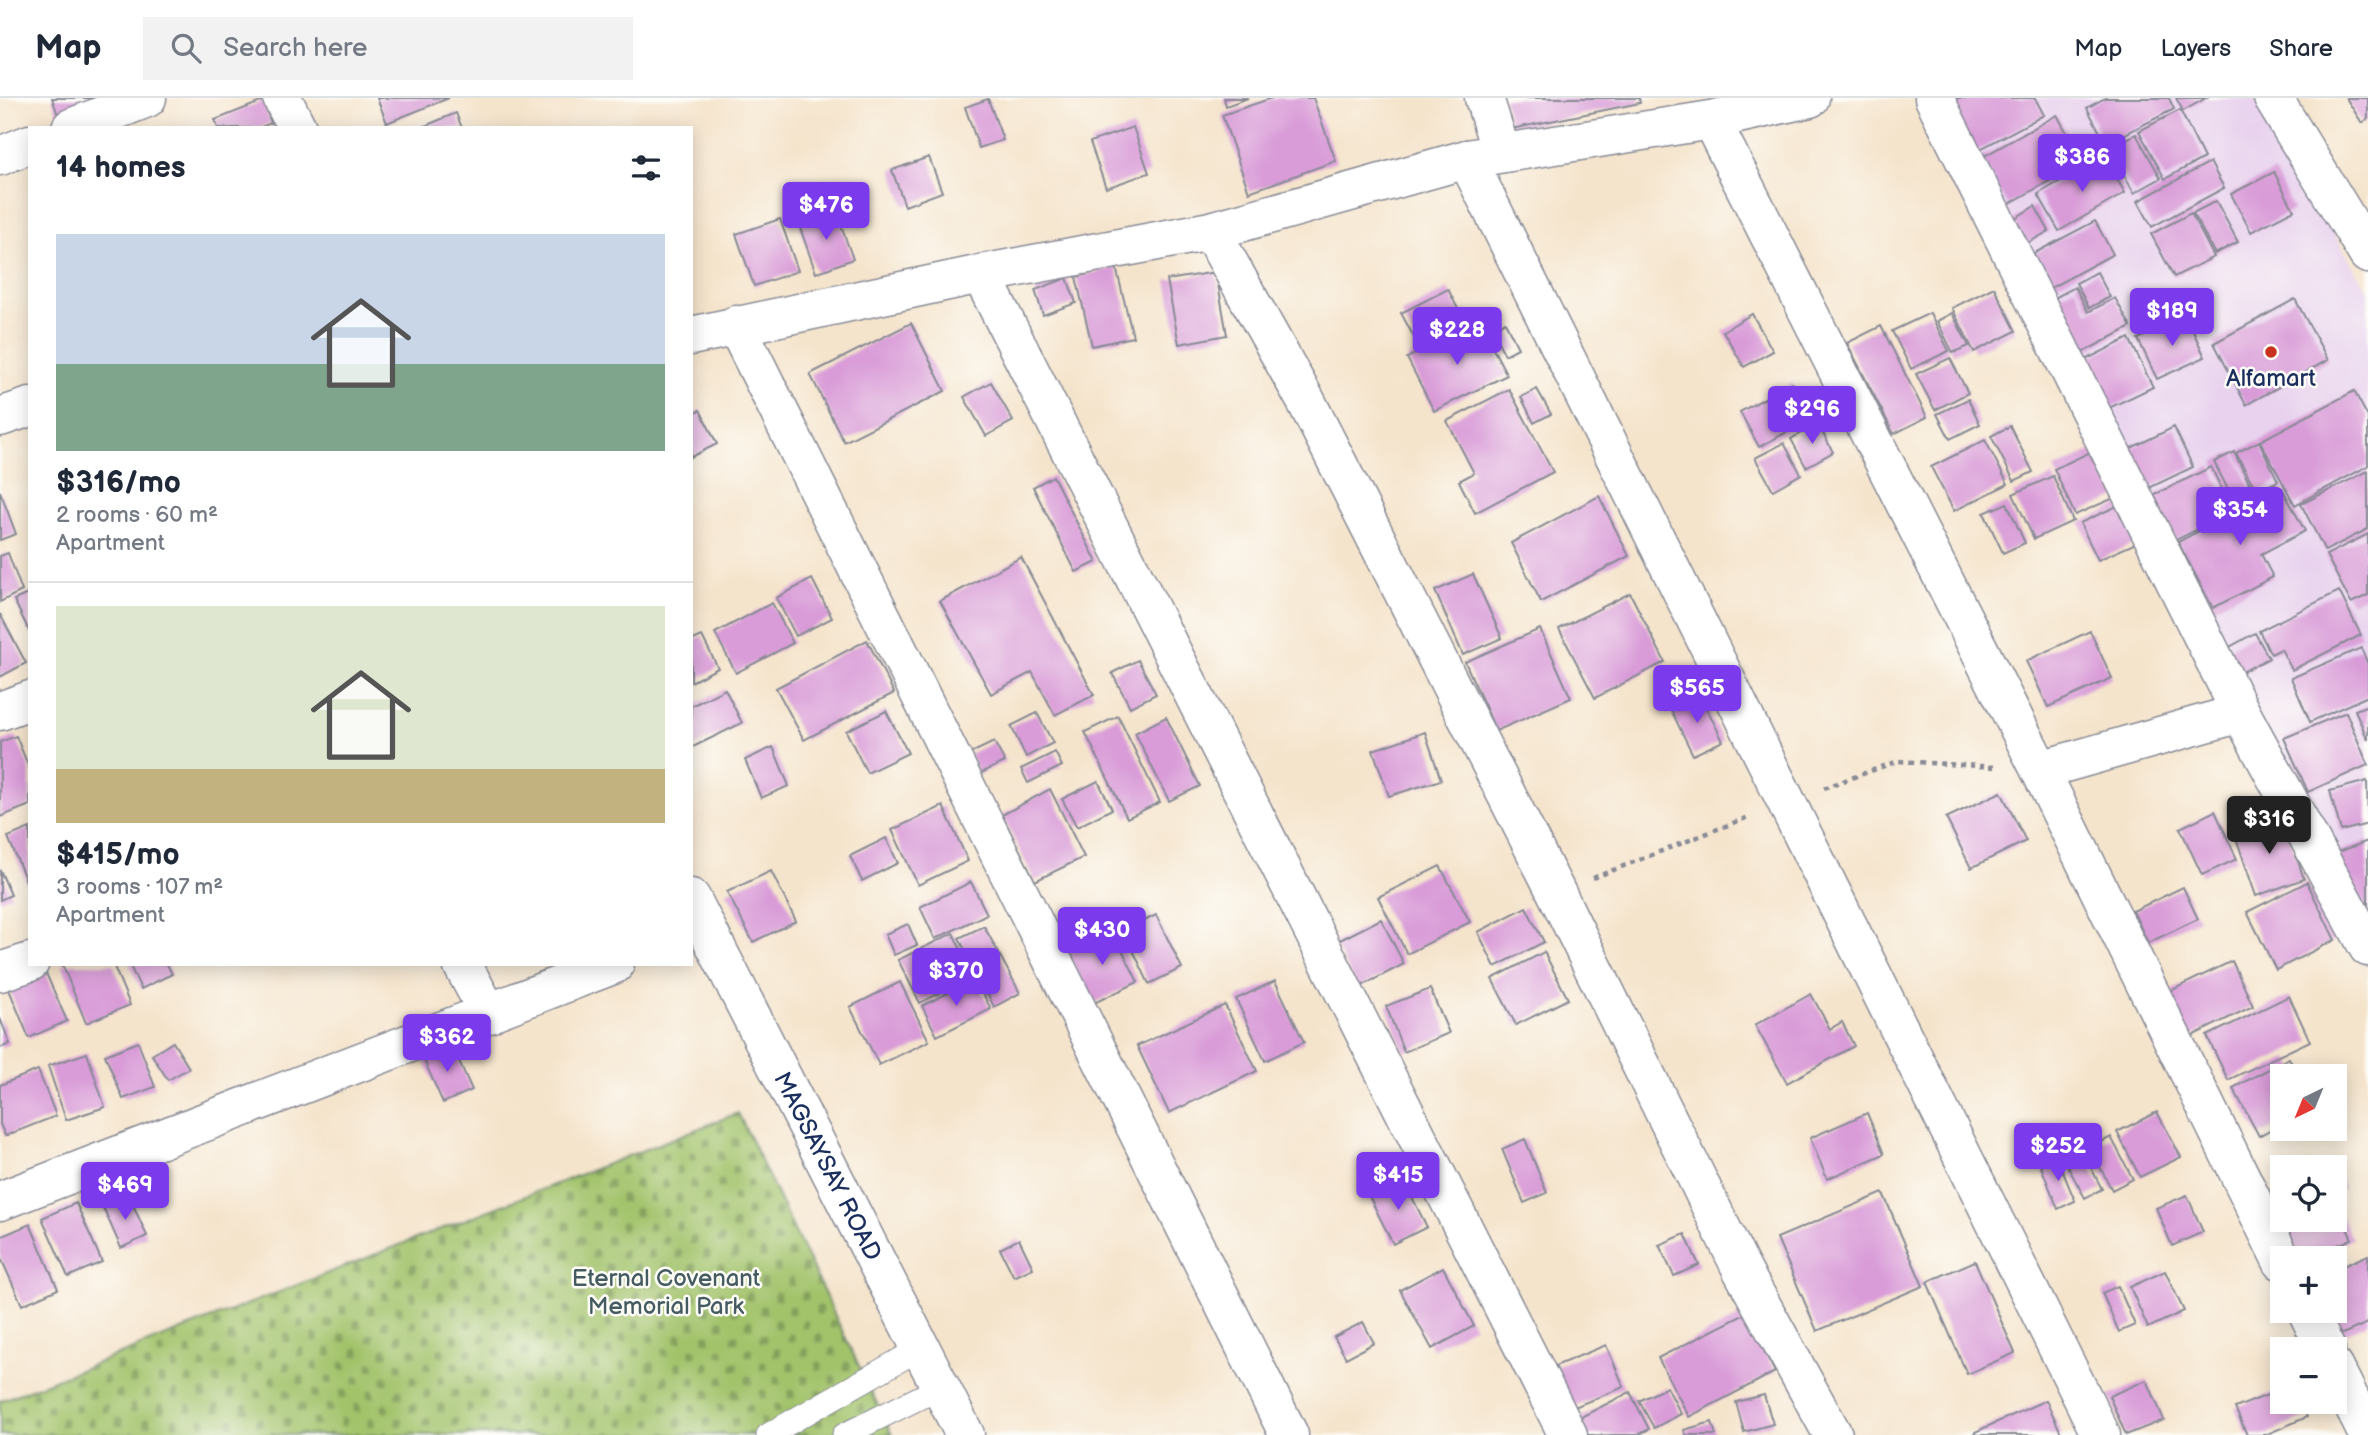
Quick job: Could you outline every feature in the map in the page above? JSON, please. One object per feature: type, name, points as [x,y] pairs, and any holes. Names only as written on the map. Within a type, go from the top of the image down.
[{"type":"street","points":[[76,126],[147,98]]},
{"type":"street","points":[[282,98],[296,126]]},
{"type":"street","points":[[1484,98],[1484,156],[2101,1435]]},
{"type":"street","points":[[693,335],[981,274],[1211,231],[1484,156],[1712,120],[1810,98]]},
{"type":"street","points":[[1934,98],[2241,713],[2368,947]]},
{"type":"street","points":[[2273,98],[2368,254]]},
{"type":"street","points":[[1712,120],[2040,770],[2275,1246]]},
{"type":"street","points":[[0,156],[28,145]]},
{"type":"street","points":[[1211,231],[1307,403],[1556,892],[1742,1270],[1833,1435]]},
{"type":"street","points":[[981,274],[1568,1435]]},
{"type":"street","points":[[736,325],[1289,1435]]},
{"type":"street","points":[[0,417],[28,408]]},
{"type":"street","points":[[0,711],[28,701]]},
{"type":"street","points":[[2040,770],[2241,713]]},
{"type":"street","name":"MAGSAYSAY ROAD","points":[[696,920],[965,1435]]},
{"type":"street","points":[[0,972],[28,963]]},
{"type":"street","points":[[463,966],[489,1014]]},
{"type":"street","points":[[0,1201],[610,966]]},
{"type":"street","points":[[2347,1393],[2368,1435]]},
{"type":"lane","points":[[768,1435],[921,1348]]},
{"type":"lane","points":[[844,1435],[941,1387]]},
{"type":"shaded area","points":[[1944,98],[2254,98],[2368,291],[2368,933]]},
{"type":"green space","name":"Eternal Covenant Memorial Park","points":[[738,1113],[892,1435],[0,1435],[0,1401]]},
{"type":"building","points":[[52,98],[104,98],[58,115]]},
{"type":"building","points":[[377,98],[449,98],[387,123]]},
{"type":"building","points":[[1224,98],[1248,98],[1226,106]]},
{"type":"building","points":[[1272,98],[1313,98],[1336,161],[1249,192],[1222,115]]},
{"type":"building","points":[[1504,98],[1639,98],[1640,103],[1511,129]]},
{"type":"building","points":[[1943,98],[2035,98],[2044,115],[1973,153]]},
{"type":"building","points":[[2105,98],[2169,98],[2174,109],[2106,144],[2087,108]]},
{"type":"building","points":[[2176,98],[2206,98],[2183,111]]},
{"type":"building","points":[[2346,98],[2368,98],[2368,119],[2362,123]]},
{"type":"building","points":[[988,99],[1003,140],[979,148],[965,107]]},
{"type":"building","points":[[263,101],[271,123],[264,126],[217,126],[215,120]]},
{"type":"building","points":[[2180,110],[2204,158],[2165,179],[2139,131]]},
{"type":"building","points":[[456,113],[461,126],[425,126]]},
{"type":"building","points":[[2057,115],[2083,162],[2007,205],[1981,158]]},
{"type":"building","points":[[1133,127],[1149,173],[1106,188],[1090,142]]},
{"type":"building","points":[[2136,134],[2161,178],[2134,193],[2109,148]]},
{"type":"building","points":[[2104,156],[2125,193],[2059,231],[2038,194]]},
{"type":"building","points":[[929,157],[942,192],[905,206],[892,170]]},
{"type":"building","points":[[2210,162],[2224,188],[2152,227],[2138,201]]},
{"type":"building","points":[[2274,172],[2294,210],[2251,232],[2231,194]]},
{"type":"building","points":[[2216,201],[2238,242],[2215,254],[2193,213]]},
{"type":"building","points":[[2035,206],[2049,231],[2026,244],[2012,220]]},
{"type":"building","points":[[836,212],[853,259],[816,273],[799,225]]},
{"type":"building","points":[[2191,213],[2214,257],[2174,277],[2151,234]]},
{"type":"building","points":[[780,219],[798,271],[754,286],[736,234]]},
{"type":"building","points":[[2095,221],[2113,254],[2045,291],[2027,257]]},
{"type":"building","points":[[1116,267],[1133,337],[1092,346],[1076,277]]},
{"type":"building","points":[[1216,272],[1227,335],[1179,344],[1167,280]]},
{"type":"building","points":[[2097,272],[2110,297],[2089,308],[2076,283]]},
{"type":"building","points":[[1067,278],[1076,303],[1043,315],[1035,290]]},
{"type":"building","points":[[1994,287],[2016,331],[1974,352],[1952,308]]},
{"type":"building","points":[[2075,287],[2088,312],[2115,298],[2131,327],[2076,356],[2047,302]]},
{"type":"building","points":[[1448,289],[1464,321],[1418,345],[1401,313]]},
{"type":"building","name":"Alfamart","points":[[2295,299],[2328,360],[2246,405],[2214,343]]},
{"type":"building","points":[[1930,313],[1949,351],[1911,369],[1892,331]]},
{"type":"building","points":[[1952,313],[1969,346],[1953,353],[1937,321]]},
{"type":"building","points":[[1752,314],[1773,351],[1744,367],[1723,331]]},
{"type":"building","points":[[2186,316],[2205,357],[2157,379],[2138,339]]},
{"type":"building","points":[[1479,322],[1507,375],[1434,411],[1407,358]]},
{"type":"building","points":[[1505,322],[1518,348],[1505,355],[1491,329]]},
{"type":"building","points":[[911,323],[945,391],[844,442],[810,374]]},
{"type":"building","points":[[1881,326],[1927,417],[1894,434],[1847,343]]},
{"type":"building","points":[[2129,338],[2153,387],[2107,409],[2083,361]]},
{"type":"building","points":[[1950,358],[1968,393],[1935,410],[1916,374]]},
{"type":"building","points":[[991,382],[1013,421],[986,436],[964,397]]},
{"type":"building","points":[[1792,383],[1812,419],[1759,447],[1740,412]]},
{"type":"building","points":[[1509,389],[1553,472],[1475,513],[1459,481],[1474,473],[1447,421]]},
{"type":"building","points":[[1537,389],[1551,414],[1534,423],[1521,397]]},
{"type":"building","points":[[2354,391],[2368,417],[2368,466],[2295,505],[2260,441]]},
{"type":"building","points":[[1968,399],[1980,424],[1950,439],[1937,414]]},
{"type":"building","points":[[700,410],[717,444],[693,456],[693,413]]},
{"type":"building","points":[[1818,424],[1833,452],[1806,467],[1791,439]]},
{"type":"building","points":[[2010,426],[2033,472],[2014,481],[1991,436]]},
{"type":"building","points":[[2174,427],[2193,467],[2145,490],[2125,451]]},
{"type":"building","points":[[1985,440],[2008,484],[1954,511],[1931,467]]},
{"type":"building","points":[[2259,441],[2278,481],[2257,492],[2236,453]]},
{"type":"building","points":[[1784,443],[1801,474],[1773,490],[1755,458]]},
{"type":"building","points":[[2099,448],[2121,495],[2075,515],[2054,469]]},
{"type":"building","points":[[2234,452],[2256,497],[2237,507],[2214,462]]},
{"type":"building","points":[[2211,467],[2233,512],[2176,540],[2154,495]]},
{"type":"building","points":[[2368,471],[2368,529],[2325,551],[2301,504]]},
{"type":"building","points":[[1053,476],[1097,562],[1076,572],[1033,487]]},
{"type":"building","points":[[2053,476],[2073,521],[2034,539],[2013,494]]},
{"type":"building","points":[[2282,488],[2305,531],[2261,554],[2273,577],[2213,608],[2178,542]]},
{"type":"building","points":[[0,491],[16,534],[0,540]]},
{"type":"building","points":[[1599,496],[1629,556],[1541,602],[1511,543]]},
{"type":"building","points":[[2126,502],[2143,540],[2098,560],[2080,523]]},
{"type":"building","points":[[2007,503],[2025,543],[2003,553],[1984,513]]},
{"type":"building","points":[[2368,534],[2368,595],[2351,603],[2326,555]]},
{"type":"building","points":[[8,553],[22,591],[0,602],[0,556]]},
{"type":"building","points":[[1021,557],[1094,695],[1055,715],[1032,672],[991,694],[940,601]]},
{"type":"building","points":[[1473,574],[1502,638],[1463,655],[1435,591]]},
{"type":"building","points":[[812,579],[832,618],[796,636],[776,598]]},
{"type":"building","points":[[2339,591],[2361,635],[2292,670],[2281,649],[2271,654],[2259,631]]},
{"type":"building","points":[[1630,593],[1665,662],[1595,698],[1559,629]]},
{"type":"building","points":[[28,594],[28,629],[14,600]]},
{"type":"building","points":[[772,603],[793,643],[736,673],[715,633]]},
{"type":"building","points":[[0,614],[26,663],[0,677]]},
{"type":"building","points":[[1540,629],[1571,698],[1496,731],[1465,662]]},
{"type":"building","points":[[2090,631],[2112,678],[2048,707],[2026,661]]},
{"type":"building","points":[[2255,633],[2269,658],[2242,672],[2228,648]]},
{"type":"building","points":[[702,636],[718,668],[693,681],[693,640]]},
{"type":"building","points":[[867,640],[894,693],[804,740],[776,688]]},
{"type":"building","points":[[2361,648],[2368,664],[2368,696],[2310,722],[2291,678]]},
{"type":"building","points":[[1138,660],[1156,694],[1130,707],[1112,673]]},
{"type":"building","points":[[725,689],[742,723],[693,747],[693,705]]},
{"type":"building","points":[[1700,695],[1723,741],[1693,755],[1671,710]]},
{"type":"building","points":[[2368,705],[2368,740],[2355,710]]},
{"type":"building","points":[[886,711],[908,753],[867,773],[846,731]]},
{"type":"building","points":[[2346,712],[2368,765],[2308,792],[2284,738]]},
{"type":"building","points":[[1037,713],[1053,743],[1026,757],[1011,726]]},
{"type":"building","points":[[1118,716],[1160,802],[1127,818],[1085,732]]},
{"type":"building","points":[[1166,717],[1200,786],[1169,801],[1135,733]]},
{"type":"building","points":[[1425,732],[1441,780],[1389,796],[1373,750]]},
{"type":"building","points":[[16,736],[28,765],[28,806],[0,817],[0,742]]},
{"type":"building","points":[[994,742],[1005,762],[979,774],[969,754]]},
{"type":"building","points":[[773,747],[789,786],[761,798],[745,760]]},
{"type":"building","points":[[1055,752],[1062,766],[1028,783],[1021,769]]},
{"type":"building","points":[[1098,781],[1112,809],[1077,827],[1062,799]]},
{"type":"building","points":[[2367,781],[2368,824],[2341,831],[2330,791]]},
{"type":"building","points":[[1050,789],[1084,857],[1035,881],[1002,815]]},
{"type":"building","points":[[2001,792],[2026,841],[1971,868],[1946,818]]},
{"type":"building","points":[[943,806],[968,861],[918,885],[892,830]]},
{"type":"building","points":[[2215,811],[2237,859],[2202,875],[2180,828]]},
{"type":"building","points":[[2282,815],[2304,879],[2256,896],[2234,832]]},
{"type":"building","points":[[28,829],[28,886],[8,837]]},
{"type":"building","points":[[886,838],[898,863],[862,881],[850,856]]},
{"type":"building","points":[[2368,841],[2368,909],[2332,854]]},
{"type":"building","points":[[1440,866],[1470,922],[1407,954],[1378,897]]},
{"type":"building","points":[[0,870],[11,895],[0,900]]},
{"type":"building","points":[[771,871],[796,921],[753,942],[727,892]]},
{"type":"building","points":[[971,882],[987,914],[935,939],[920,907]]},
{"type":"building","points":[[2307,882],[2335,940],[2276,970],[2247,912]]},
{"type":"building","points":[[2183,887],[2198,919],[2148,943],[2133,911]]},
{"type":"building","points":[[1526,907],[1544,942],[1495,967],[1478,932]]},
{"type":"building","points":[[1156,915],[1182,968],[1149,984],[1124,931]]},
{"type":"building","points":[[1381,919],[1404,964],[1358,988],[1334,943]]},
{"type":"building","points":[[908,924],[917,945],[894,955],[885,934]]},
{"type":"building","points":[[984,926],[1020,993],[994,1007],[959,938]]},
{"type":"building","points":[[1113,931],[1138,982],[1092,1004],[1067,952]]},
{"type":"building","points":[[953,933],[974,976],[920,1003],[898,960]]},
{"type":"building","points":[[1544,952],[1568,999],[1516,1025],[1492,979]]},
{"type":"building","points":[[2232,961],[2253,1006],[2188,1038],[2166,993]]},
{"type":"building","points":[[63,966],[114,966],[130,1005],[86,1023]]},
{"type":"building","points":[[130,966],[168,966],[172,974],[141,989]]},
{"type":"building","points":[[45,971],[67,1021],[29,1038],[8,987]]},
{"type":"building","points":[[975,979],[991,1009],[937,1036],[922,1006]]},
{"type":"building","points":[[1275,981],[1304,1042],[1265,1061],[1236,999]]},
{"type":"building","points":[[900,982],[929,1041],[879,1065],[850,1007]]},
{"type":"building","points":[[1430,989],[1449,1033],[1404,1052],[1386,1006]]},
{"type":"building","points":[[1811,994],[1830,1029],[1842,1022],[1854,1046],[1787,1083],[1755,1025]]},
{"type":"building","points":[[2289,996],[2310,1041],[2228,1080],[2207,1036]]},
{"type":"building","points":[[1225,1005],[1257,1071],[1169,1113],[1137,1046]]},
{"type":"building","points":[[0,1018],[10,1044],[0,1048]]},
{"type":"building","points":[[138,1042],[155,1087],[123,1099],[105,1055]]},
{"type":"building","points":[[173,1042],[189,1068],[168,1080],[152,1055]]},
{"type":"building","points":[[452,1045],[472,1090],[443,1103],[423,1058]]},
{"type":"building","points":[[87,1053],[105,1107],[66,1120],[48,1066]]},
{"type":"building","points":[[2289,1058],[2292,1064],[2278,1064]]},
{"type":"building","points":[[2270,1068],[2270,1130],[2259,1136],[2233,1088]]},
{"type":"building","points":[[38,1070],[56,1116],[5,1136],[0,1124],[0,1085]]},
{"type":"building","points":[[2157,1112],[2181,1157],[2140,1177],[2117,1132]]},
{"type":"building","points":[[1867,1113],[1884,1154],[1827,1179],[1810,1138]]},
{"type":"building","points":[[2111,1137],[2133,1179],[2112,1190],[2090,1148]]},
{"type":"building","points":[[1525,1139],[1547,1193],[1524,1203],[1502,1149]]},
{"type":"building","points":[[2057,1157],[2075,1201],[2058,1209],[2040,1164]]},
{"type":"building","points":[[2086,1158],[2102,1189],[2085,1198],[2068,1167]]},
{"type":"building","points":[[1403,1179],[1427,1227],[1393,1244],[1369,1196]]},
{"type":"building","points":[[1883,1193],[1923,1286],[1817,1331],[1777,1238]]},
{"type":"building","points":[[2187,1195],[2203,1232],[2172,1246],[2156,1208]]},
{"type":"building","points":[[129,1196],[147,1236],[121,1248],[103,1207]]},
{"type":"building","points":[[76,1203],[102,1262],[68,1277],[42,1218]]},
{"type":"building","points":[[30,1224],[58,1289],[22,1305],[0,1256],[0,1237]]},
{"type":"building","points":[[2347,1228],[2352,1239],[2335,1246],[2293,1246],[2286,1232],[2347,1232]]},
{"type":"building","points":[[1685,1234],[1699,1265],[1674,1276],[1659,1245]]},
{"type":"building","points":[[1019,1239],[1033,1268],[1014,1277],[1000,1249]]},
{"type":"building","points":[[2368,1255],[2368,1323],[2340,1335],[2334,1323],[2347,1323],[2347,1264]]},
{"type":"building","points":[[1975,1261],[2015,1353],[1967,1374],[1927,1282]]},
{"type":"building","points":[[1443,1267],[1474,1326],[1432,1349],[1400,1290]]},
{"type":"building","points":[[2165,1271],[2184,1311],[2148,1328],[2130,1287]]},
{"type":"building","points":[[2118,1286],[2135,1325],[2119,1332],[2102,1293]]},
{"type":"building","points":[[1745,1314],[1775,1372],[1689,1417],[1658,1358]]},
{"type":"building","points":[[1363,1322],[1374,1343],[1346,1358],[1334,1337]]},
{"type":"building","points":[[1606,1345],[1624,1387],[1572,1408],[1555,1366]]},
{"type":"building","points":[[2147,1380],[2164,1420],[2126,1435],[2109,1396]]},
{"type":"building","points":[[1667,1387],[1681,1414],[1654,1428],[1639,1401]]},
{"type":"building","points":[[1630,1392],[1649,1429],[1638,1435],[1586,1435],[1577,1419]]},
{"type":"building","points":[[2270,1394],[2270,1414],[2306,1414],[2307,1417],[2265,1435],[2247,1435],[2235,1408]]},
{"type":"building","points":[[1764,1395],[1773,1424],[1744,1432],[1736,1402]]},
{"type":"building","points":[[2046,1400],[2062,1435],[1976,1435],[1975,1432]]},
{"type":"building","points":[[1712,1422],[1716,1435],[1686,1435],[1684,1430]]},
{"type":"place","name":"Alfamart","points":[[2271,352]]}]
